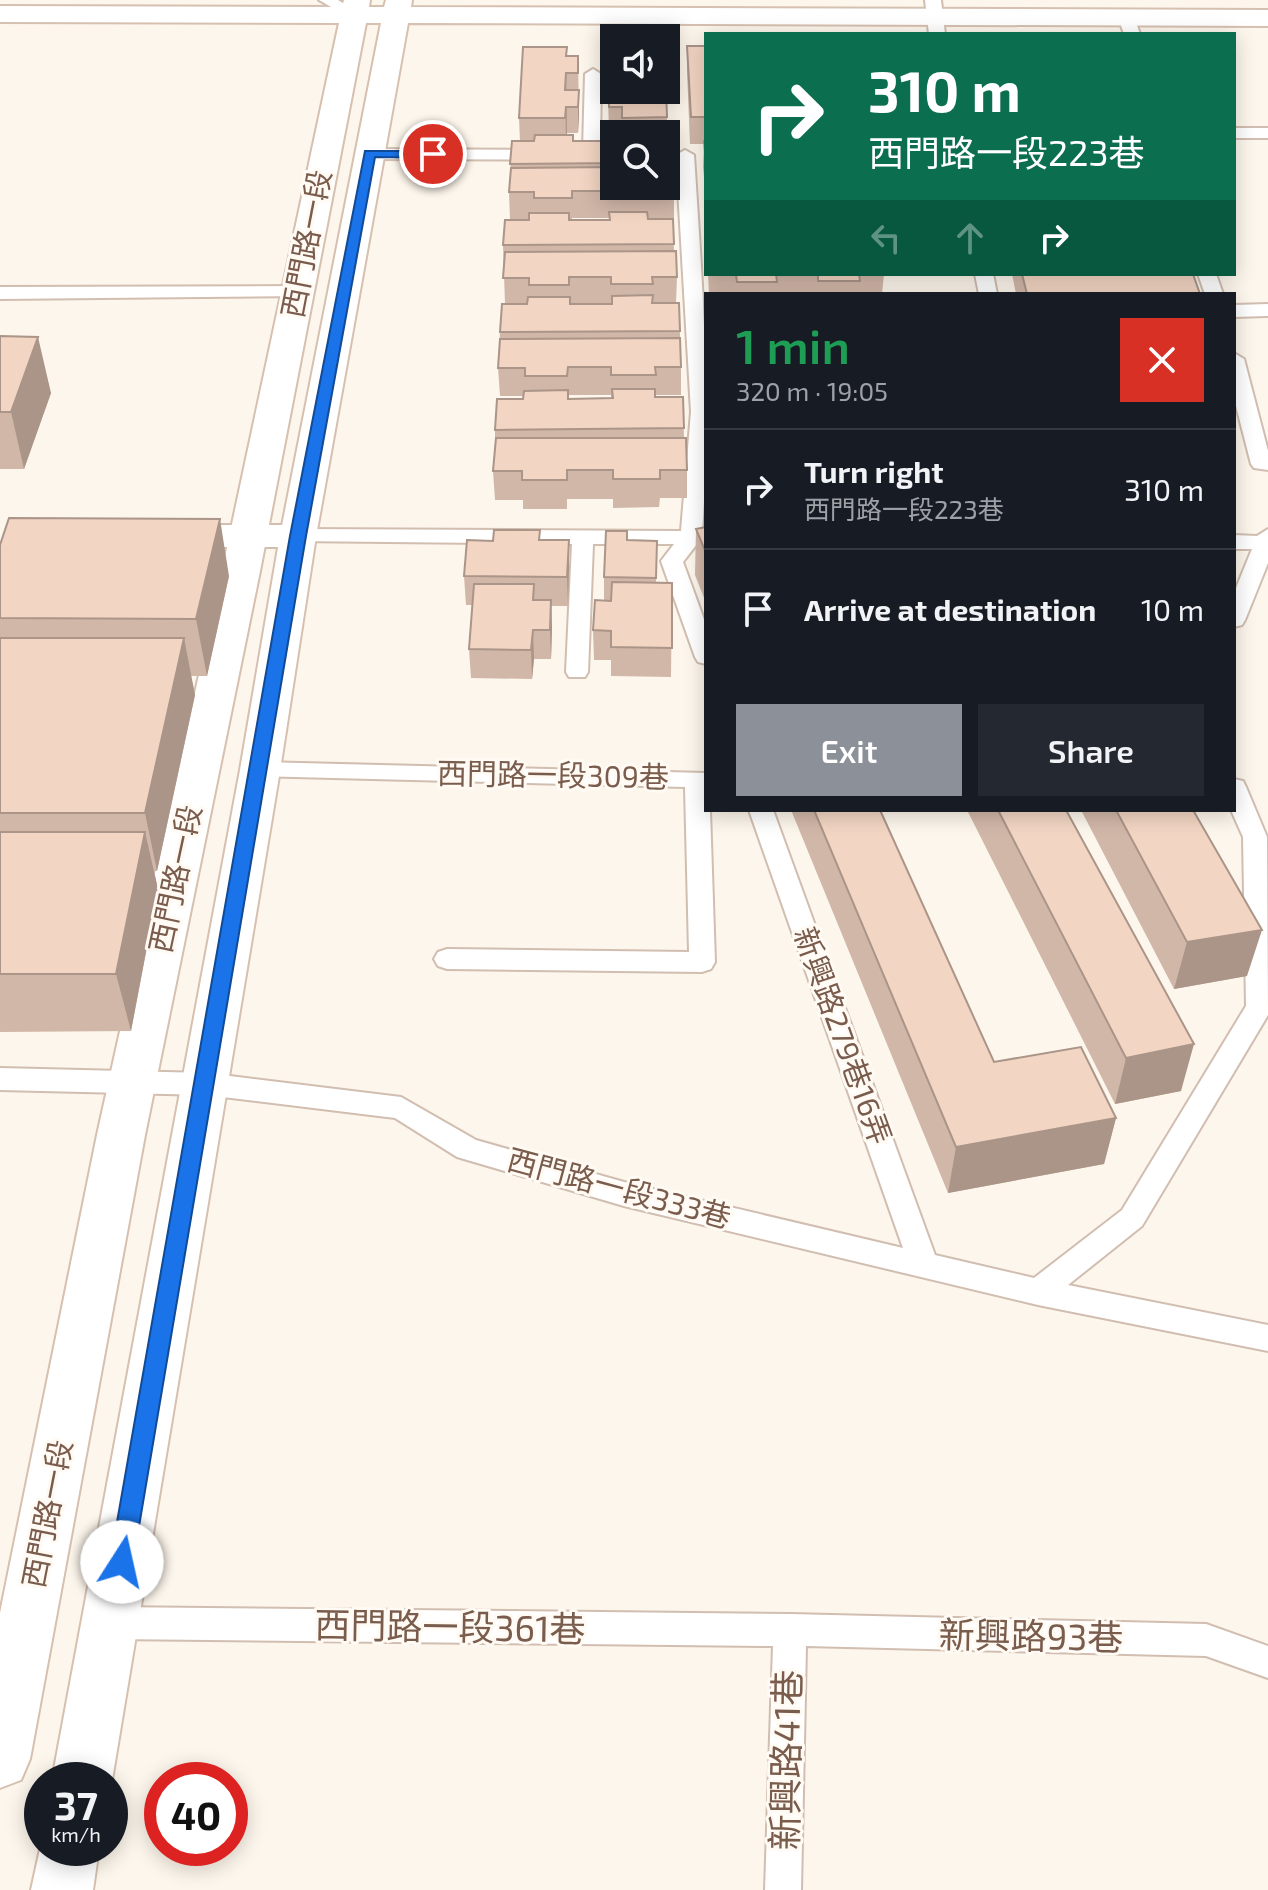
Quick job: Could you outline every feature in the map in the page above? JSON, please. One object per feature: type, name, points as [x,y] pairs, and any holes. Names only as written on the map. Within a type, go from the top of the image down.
[{"type":"street","points":[[0,14],[345,5],[935,16],[1129,25],[1268,18]]},
{"type":"street","name":"西門路一段","points":[[0,1759],[133,1085],[298,292],[345,5]]},
{"type":"street","name":"西門路一段","points":[[85,1762],[206,1084],[298,536],[397,8]]},
{"type":"street","points":[[125,536],[298,536]]},
{"type":"street","points":[[62,1890],[66,1866]]},
{"type":"lane","points":[[591,155],[593,74]]},
{"type":"lane","points":[[1236,133],[1268,133]]},
{"type":"lane","points":[[369,154],[600,155]]},
{"type":"lane","points":[[680,155],[704,155]]},
{"type":"lane","points":[[680,181],[690,233],[698,412],[699,538]]},
{"type":"lane","points":[[0,293],[298,292]]},
{"type":"lane","points":[[1236,311],[1268,310]]},
{"type":"lane","points":[[1239,390],[1261,464],[1268,464]]},
{"type":"lane","points":[[298,536],[699,538]]},
{"type":"lane","points":[[577,672],[583,536]]},
{"type":"lane","points":[[699,538],[672,561],[704,651]]},
{"type":"lane","points":[[1236,542],[1266,540],[1236,615]]},
{"type":"lane","name":"西門路一段309巷","points":[[260,770],[697,779],[702,962],[447,959]]},
{"type":"lane","points":[[1038,1292],[1132,1218],[1259,1007],[1255,837],[1236,792]]},
{"type":"lane","name":"新興路279巷16弄","points":[[762,812],[923,1263]]},
{"type":"lane","name":"西門路一段333巷","points":[[0,1079],[133,1085],[206,1084],[401,1108],[467,1149],[624,1194],[1038,1292],[1268,1338]]},
{"type":"lane","name":"西門路一段361巷","points":[[111,1623],[790,1630]]},
{"type":"lane","name":"新興路93巷","points":[[790,1630],[1206,1640],[1268,1662]]},
{"type":"lane","name":"新興路41巷","points":[[783,1890],[790,1630]]},
{"type":"building","points":[[687,46],[704,46],[704,117],[691,117]]},
{"type":"building","points":[[523,47],[567,47],[566,56],[578,56],[578,73],[566,73],[565,90],[579,90],[578,107],[566,107],[565,118],[519,118]]},
{"type":"building","points":[[609,104],[667,104],[667,117],[622,118],[622,107],[609,107]]},
{"type":"building","points":[[535,135],[573,135],[573,141],[600,141],[600,163],[510,164],[512,141],[534,141]]},
{"type":"building","points":[[600,167],[600,191],[572,191],[572,198],[534,198],[534,192],[509,192],[511,168]]},
{"type":"building","points":[[609,212],[647,212],[648,219],[673,219],[674,244],[503,245],[505,220],[529,220],[529,213],[569,213],[569,220],[610,220]]},
{"type":"building","points":[[676,251],[677,277],[652,277],[653,284],[611,284],[611,277],[569,277],[569,285],[529,285],[529,278],[503,278],[505,252]]},
{"type":"building","points":[[736,276],[776,276],[777,282],[737,282]]},
{"type":"building","points":[[818,276],[859,276],[860,281],[818,281]]},
{"type":"building","points":[[1022,276],[1194,276],[1199,292],[1026,292]]},
{"type":"building","points":[[653,295],[652,303],[679,303],[680,331],[500,332],[502,304],[527,304],[528,297],[570,297],[570,304],[612,304],[612,296]]},
{"type":"building","points":[[0,336],[38,337],[11,412],[0,412]]},
{"type":"building","points":[[680,338],[681,367],[655,367],[656,375],[611,375],[611,367],[568,367],[567,376],[525,376],[525,368],[498,368],[500,339]]},
{"type":"building","points":[[612,389],[655,389],[655,397],[683,397],[684,428],[495,430],[497,399],[523,399],[524,391],[568,390],[568,399],[613,398]]},
{"type":"building","points":[[496,438],[686,438],[687,470],[660,470],[660,479],[613,479],[613,470],[567,470],[567,480],[522,480],[522,471],[493,471]]},
{"type":"building","points":[[9,518],[220,519],[196,619],[0,618],[0,545]]},
{"type":"building","points":[[704,527],[704,548],[696,529]]},
{"type":"building","points":[[494,530],[540,530],[539,540],[569,540],[567,577],[464,576],[467,540],[493,541]]},
{"type":"building","points":[[606,531],[627,531],[627,540],[657,541],[656,578],[604,577]]},
{"type":"building","points":[[612,582],[672,583],[672,648],[611,647],[611,631],[593,630],[595,600],[611,601]]},
{"type":"building","points":[[474,584],[534,584],[533,600],[551,600],[550,630],[533,630],[531,650],[469,649]]},
{"type":"building","points":[[0,638],[184,638],[145,813],[0,813]]},
{"type":"building","points":[[815,812],[881,812],[994,1062],[1081,1047],[1116,1118],[956,1147]]},
{"type":"building","points":[[999,812],[1067,812],[1194,1044],[1126,1058]]},
{"type":"building","points":[[1117,812],[1194,812],[1262,930],[1187,942]]},
{"type":"building","points":[[0,832],[145,832],[116,974],[0,974]]},
{"type":"route","points":[[122,1562],[298,536],[369,154],[433,154]]}]
